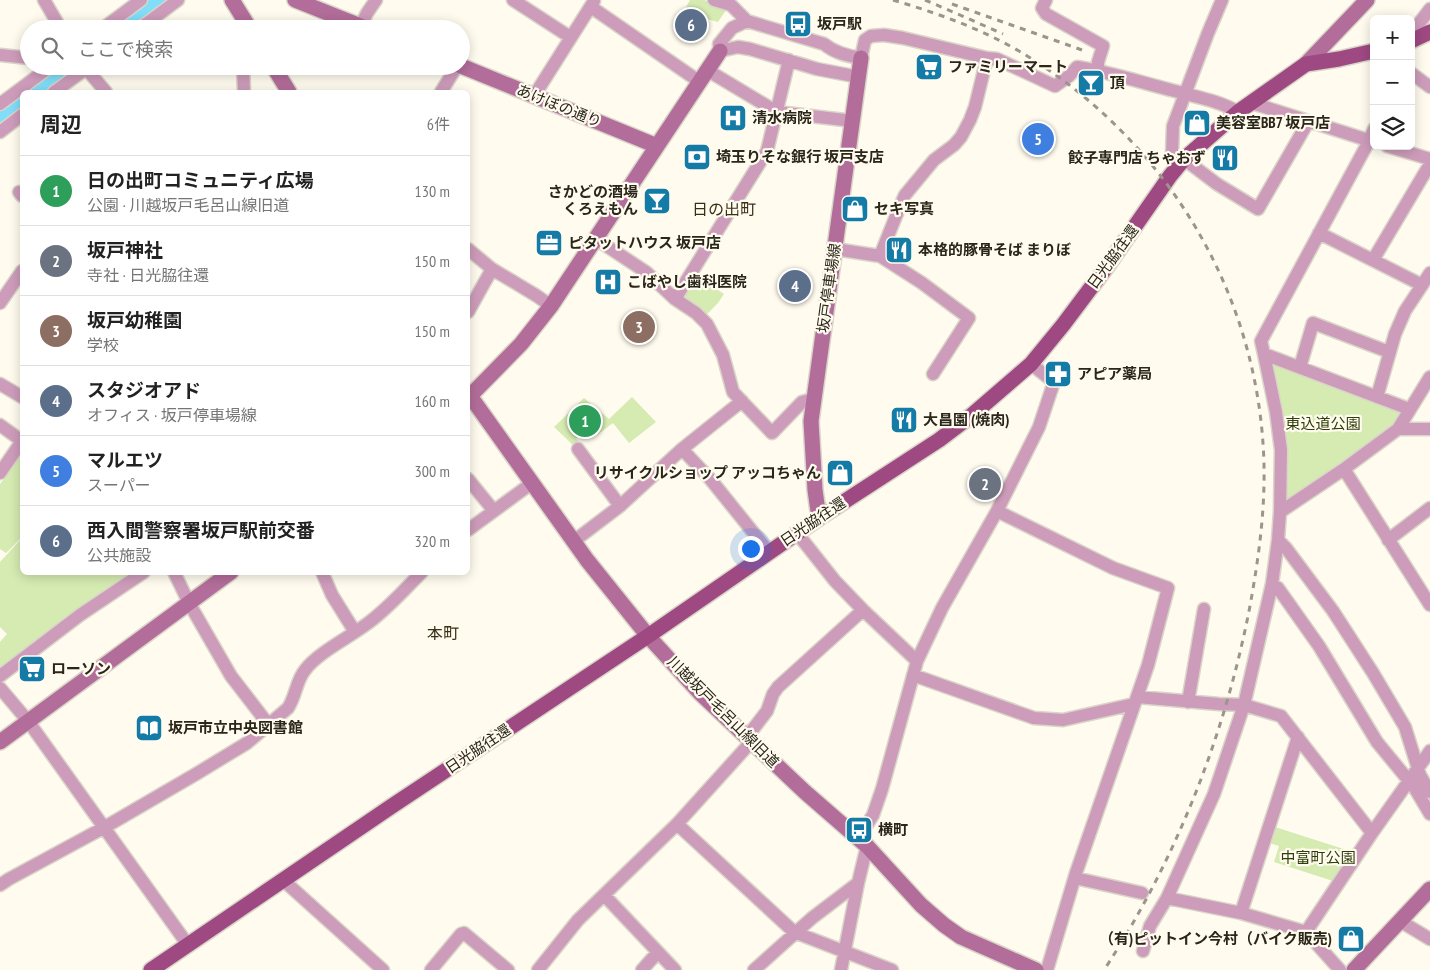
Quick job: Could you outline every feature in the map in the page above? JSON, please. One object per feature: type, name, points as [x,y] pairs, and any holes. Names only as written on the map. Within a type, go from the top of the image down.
[{"type":"main road","points":[[1415,40],[1430,32]]},
{"type":"main road","points":[[1306,64],[1370,52]]},
{"type":"main road","name":"日光脇往還","points":[[151,970],[972,416],[1031,364],[1063,326],[1181,163],[1238,112],[1306,64]]},
{"type":"street","points":[[44,0],[56,20]]},
{"type":"street","points":[[114,20],[141,0]]},
{"type":"street","points":[[151,20],[178,0]]},
{"type":"street","points":[[295,0],[347,20]]},
{"type":"street","points":[[366,20],[367,13],[376,0]]},
{"type":"street","points":[[513,0],[570,37]]},
{"type":"street","points":[[714,0],[731,5],[746,21],[824,44],[830,50],[847,56],[861,58],[865,40],[871,36],[884,35],[997,59],[1055,86],[1077,67],[1098,70],[1229,106],[1238,112]]},
{"type":"street","points":[[1046,0],[1042,8],[1046,14],[1103,46],[1098,62],[1098,70]]},
{"type":"street","points":[[1222,0],[1173,126],[1172,154],[1181,163],[1258,209],[1308,122]]},
{"type":"street","name":"日光脇往還","points":[[1306,64],[1367,0]]},
{"type":"street","points":[[238,2],[246,20]]},
{"type":"street","points":[[534,96],[593,3],[704,76],[777,112],[853,121]]},
{"type":"street","points":[[1415,29],[1430,9]]},
{"type":"street","points":[[470,393],[521,344],[551,306],[704,76],[720,51],[719,44],[732,28],[746,21]]},
{"type":"street","points":[[720,51],[738,47],[750,49],[817,69],[858,77]]},
{"type":"street","points":[[817,69],[829,56],[830,50]]},
{"type":"street","points":[[0,55],[20,57]]},
{"type":"street","name":"坂戸停車場線","points":[[819,518],[811,443],[813,399],[861,58]]},
{"type":"street","points":[[880,256],[906,195],[934,160],[954,145],[965,128],[975,107],[987,58]]},
{"type":"street","points":[[675,299],[767,151],[789,60]]},
{"type":"street","name":"あけぼの通り","points":[[470,70],[658,146]]},
{"type":"street","points":[[0,104],[39,75]]},
{"type":"street","points":[[57,90],[77,75]]},
{"type":"street","points":[[92,75],[104,90]]},
{"type":"street","points":[[243,75],[244,90]]},
{"type":"street","points":[[278,75],[288,90]]},
{"type":"street","points":[[442,90],[451,75]]},
{"type":"street","points":[[1415,76],[1430,87]]},
{"type":"street","points":[[1252,103],[1308,122],[1370,138]]},
{"type":"street","points":[[0,132],[20,117]]},
{"type":"street","points":[[1143,950],[1150,926],[1167,898],[1214,794],[1244,705],[1272,584],[1280,512],[1281,450],[1276,412],[1261,342],[1370,142]]},
{"type":"street","points":[[1400,150],[1430,159]]},
{"type":"street","points":[[1373,260],[1430,164]]},
{"type":"street","points":[[1319,233],[1422,285]]},
{"type":"street","points":[[596,239],[646,272],[675,299],[696,313],[706,324],[723,355],[733,392],[772,432],[802,402],[813,399]]},
{"type":"street","points":[[835,249],[880,256],[922,283],[969,318],[933,374]]},
{"type":"street","points":[[470,251],[492,269],[538,296],[551,306]]},
{"type":"street","points":[[470,308],[492,269]]},
{"type":"street","points":[[1377,397],[1395,334],[1405,311],[1430,272]]},
{"type":"street","points":[[0,303],[20,274]]},
{"type":"street","points":[[1300,367],[1313,323],[1389,352]]},
{"type":"street","points":[[1264,354],[1409,409]]},
{"type":"street","points":[[841,970],[858,884],[863,843],[882,789],[917,661],[942,608],[996,511],[1039,427],[1054,382],[1031,364]]},
{"type":"street","points":[[1280,512],[1344,469],[1398,429],[1430,377]]},
{"type":"street","points":[[0,384],[20,396]]},
{"type":"street","name":"川越坂戸毛呂山線旧道","points":[[470,398],[587,560],[648,636],[700,693],[805,792],[863,843],[921,905],[944,925],[968,941],[1036,970]]},
{"type":"street","points":[[574,541],[620,506],[682,449],[742,401]]},
{"type":"street","points":[[0,425],[20,440]]},
{"type":"street","points":[[1398,429],[1430,429]]},
{"type":"street","points":[[0,473],[20,444]]},
{"type":"street","points":[[578,449],[620,506]]},
{"type":"street","points":[[682,449],[711,480],[769,552]]},
{"type":"street","points":[[1344,469],[1430,605]]},
{"type":"street","points":[[470,481],[494,511]]},
{"type":"street","points":[[470,529],[532,482]]},
{"type":"street","points":[[1388,540],[1430,508]]},
{"type":"street","points":[[996,511],[1113,568],[1168,588],[1148,665],[1075,878],[1047,970]]},
{"type":"street","points":[[796,533],[863,610],[917,661]]},
{"type":"street","points":[[1278,540],[1333,611],[1374,673],[1405,727],[1418,769],[1430,792]]},
{"type":"street","points":[[0,676],[72,620],[140,575]]},
{"type":"street","points":[[175,575],[189,603],[231,676],[268,724]]},
{"type":"street","points":[[0,742],[226,575]]},
{"type":"street","points":[[323,575],[332,594],[355,632]]},
{"type":"street","points":[[0,885],[105,827],[247,743],[293,702],[301,676],[306,668],[324,653],[374,619],[419,575]]},
{"type":"street","points":[[1272,584],[1278,588],[1319,646],[1376,742],[1410,782],[1430,814]]},
{"type":"street","points":[[1188,702],[1204,608]]},
{"type":"street","points":[[538,970],[578,920],[677,824],[749,739],[767,711],[778,686],[863,610]]},
{"type":"street","points":[[913,676],[1034,718],[1063,720],[1136,700],[1244,705],[1281,716],[1372,833]]},
{"type":"street","points":[[0,688],[28,721],[188,945]]},
{"type":"street","points":[[1241,913],[1298,737]]},
{"type":"street","points":[[1306,932],[1372,833],[1410,782],[1430,751]]},
{"type":"street","points":[[677,824],[794,932],[892,970]]},
{"type":"street","points":[[1075,878],[1142,893]]},
{"type":"street","points":[[283,880],[383,970]]},
{"type":"street","points":[[754,970],[794,932],[858,884]]},
{"type":"street","points":[[1354,970],[1430,889]]},
{"type":"street","points":[[604,895],[675,970]]},
{"type":"street","points":[[1167,898],[1241,913],[1306,932],[1340,970]]},
{"type":"street","points":[[1400,921],[1430,939]]},
{"type":"street","points":[[430,970],[461,934],[464,933],[508,970]]},
{"type":"street","points":[[642,970],[658,952]]},
{"type":"green space","points":[[690,0],[704,0],[728,7],[718,22],[683,13]]},
{"type":"green space","points":[[694,274],[724,294],[705,316],[683,299]]},
{"type":"green space","name":"東込道公園","points":[[1272,359],[1402,412],[1395,422],[1379,435],[1287,501],[1284,500]]},
{"type":"green space","points":[[632,397],[656,422],[629,443],[613,423],[597,435],[592,428],[584,430],[576,439],[581,444],[575,447],[554,427],[584,398],[609,419]]},
{"type":"green space","points":[[20,457],[20,539],[6,553],[0,549],[0,484]]},
{"type":"green space","points":[[20,540],[20,575],[135,575],[0,670],[0,642],[7,634],[0,627],[0,562]]},
{"type":"green space","name":"中富町公園","points":[[1275,827],[1353,852],[1333,881],[1274,862],[1279,846],[1269,843]]},
{"type":"waterway","points":[[132,20],[159,0]]},
{"type":"waterway","points":[[39,90],[58,75]]},
{"type":"waterway","points":[[0,119],[20,104]]},
{"type":"railway","points":[[893,0],[958,22],[989,35],[1019,51],[1072,87],[1119,128],[1160,175],[1195,226],[1223,282],[1245,340],[1258,402],[1264,465],[1260,538],[1249,611],[1239,658],[1211,752],[1194,798],[1153,886],[1130,929],[1104,970]]},
{"type":"railway","points":[[925,0],[1003,34]]},
{"type":"railway","points":[[952,4],[1082,50]]},
{"type":"place","name":"坂戸駅","points":[[798,24]]},
{"type":"place","name":"西入間警察署坂戸駅前交番","points":[[691,25]]},
{"type":"place","name":"ファミリーマート","points":[[929,67]]},
{"type":"place","name":"頂","points":[[1091,83]]},
{"type":"place","name":"清水病院","points":[[733,118]]},
{"type":"place","name":"美容室BB7 坂戸店","points":[[1197,123]]},
{"type":"place","name":"マルエツ","points":[[1038,139]]},
{"type":"place","name":"埼玉りそな銀行 坂戸支店","points":[[697,157]]},
{"type":"place","name":"餃子専門店 ちゃおず","points":[[1225,158]]},
{"type":"place","name":"さかどの酒場 くろえもん","points":[[657,201]]},
{"type":"place","name":"セキ写真","points":[[855,209]]},
{"type":"place","name":"ピタットハウス 坂戸店","points":[[549,243]]},
{"type":"place","name":"本格的豚骨そば まりぼ","points":[[899,250]]},
{"type":"place","name":"こばやし歯科医院","points":[[608,282]]},
{"type":"place","name":"スタジオアド","points":[[795,286]]},
{"type":"place","name":"坂戸幼稚園","points":[[639,327]]},
{"type":"place","name":"アピア薬局","points":[[1058,374]]},
{"type":"place","name":"大昌園 (焼肉)","points":[[904,420]]},
{"type":"place","name":"日の出町コミュニティ広場","points":[[585,421]]},
{"type":"place","name":"リサイクルショップ アッコちゃん","points":[[840,473]]},
{"type":"place","name":"坂戸神社","points":[[985,484]]},
{"type":"place","name":"ローソン","points":[[32,669]]},
{"type":"place","name":"坂戸市立中央図書館","points":[[149,728]]},
{"type":"place","name":"横町","points":[[859,830]]},
{"type":"place","name":"（有)ピットイン今村（バイク販売)","points":[[1351,939]]},
{"type":"district","name":"日の出町","points":[[724,209]]},
{"type":"district","name":"本町","points":[[443,633]]}]
